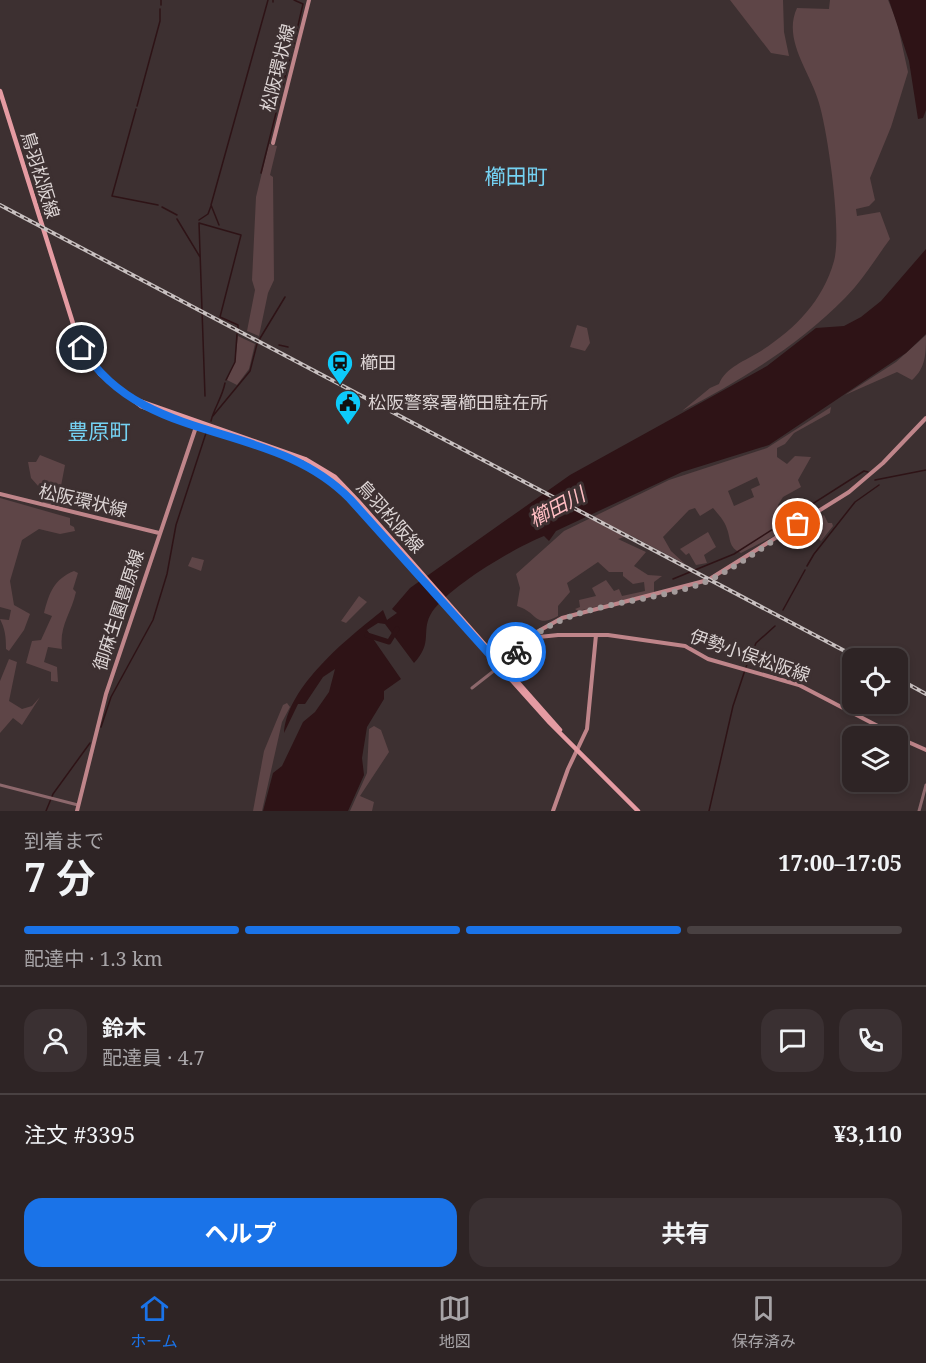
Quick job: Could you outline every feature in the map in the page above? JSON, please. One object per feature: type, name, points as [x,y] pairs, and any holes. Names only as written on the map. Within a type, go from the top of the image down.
[{"type":"main road","name":"松阪環状線","points":[[273,143],[309,0]]},
{"type":"main road","name":"鳥羽松阪線","points":[[0,92],[79,342],[100,374],[121,392],[141,402],[295,454],[327,471],[344,485],[576,750],[638,811]]},
{"type":"main road","points":[[500,663],[516,652],[535,633],[562,618],[708,580],[849,492],[883,463],[926,418]]},
{"type":"main road","name":"御麻生園豊原線","points":[[76,811],[106,694],[198,423]]},
{"type":"main road","name":"松阪環状線","points":[[0,494],[159,533]]},
{"type":"main road","points":[[553,811],[589,721],[596,635]]},
{"type":"main road","name":"伊勢小俣松阪線","points":[[516,652],[544,636],[596,635],[689,647],[708,658],[799,685],[878,726]]},
{"type":"main road","name":"伊勢小俣松阪線","points":[[908,741],[926,750]]},
{"type":"street","points":[[472,688],[500,663]]},
{"type":"street","points":[[0,785],[78,805]]},
{"type":"street","points":[[919,811],[926,785]]},
{"type":"shaded area","points":[[730,0],[783,0],[784,32],[789,56],[771,53]]},
{"type":"shaded area","points":[[830,0],[888,0],[897,22],[908,72],[891,127],[870,178],[875,200],[869,206],[856,209],[857,216],[880,212],[890,239],[851,291],[808,331],[768,361],[682,411],[710,388],[719,384],[731,369],[761,351],[796,323],[815,301],[829,275],[836,247],[830,159],[819,103],[795,44],[793,20],[797,8],[829,9]]},
{"type":"shaded area","points":[[269,144],[277,146],[270,175],[273,177],[274,280],[268,293],[259,336],[247,331],[255,290],[252,280],[256,197]]},
{"type":"shaded area","points":[[577,325],[587,328],[590,343],[585,351],[570,347]]},
{"type":"shaded area","points":[[926,335],[923,365],[912,380],[897,372],[845,395],[896,362]]},
{"type":"shaded area","points":[[238,336],[255,344],[249,369],[237,385],[227,380],[235,361]]},
{"type":"shaded area","points":[[831,407],[830,413],[794,433],[785,444],[777,448],[777,457],[787,464],[795,456],[811,457],[798,480],[801,487],[783,497],[778,505],[789,521],[776,535],[741,553],[732,545],[725,523],[713,508],[700,516],[695,508],[689,510],[663,537],[671,551],[685,564],[630,535],[618,539],[646,552],[634,566],[648,575],[662,576],[654,582],[654,593],[578,611],[575,609],[580,607],[579,600],[596,596],[592,588],[606,580],[614,591],[619,589],[622,596],[645,591],[644,582],[633,584],[623,576],[623,572],[609,572],[598,562],[567,583],[570,592],[558,606],[558,616],[544,621],[517,606],[520,588],[516,574],[564,531],[669,480],[767,448]],"holes":[[[757,477],[760,485],[751,489],[754,497],[734,506],[728,491]]]},
{"type":"shaded area","points":[[40,455],[65,465],[61,486],[69,496],[72,506],[65,507],[39,502],[39,497],[47,496],[31,478],[28,462],[36,462]]},
{"type":"shaded area","points":[[0,498],[70,518],[70,525],[75,531],[60,534],[39,529],[22,540],[10,581],[14,605],[30,614],[24,630],[9,651],[6,649],[5,633],[0,619],[9,620],[11,610],[0,607]]},
{"type":"shaded area","points":[[824,515],[828,523],[832,523],[833,526],[821,541],[813,534],[810,523]]},
{"type":"shaded area","points":[[708,532],[716,547],[704,555],[707,563],[696,565],[689,553],[686,555],[680,549]]},
{"type":"shaded area","points":[[192,557],[204,560],[201,571],[188,566]]},
{"type":"shaded area","points":[[74,571],[78,573],[73,589],[76,592],[62,633],[62,649],[48,647],[44,662],[57,667],[58,682],[51,681],[51,672],[26,663],[32,641],[41,640],[52,616],[44,613],[50,593],[62,578]]},
{"type":"shaded area","points":[[359,596],[367,602],[346,623],[341,621]]},
{"type":"shaded area","points":[[9,659],[17,662],[9,701],[22,709],[32,706],[40,697],[22,725],[13,718],[0,733],[0,681]]},
{"type":"shaded area","points":[[287,703],[290,707],[282,722],[262,811],[253,811],[264,751],[283,705]]},
{"type":"shaded area","points":[[374,726],[381,730],[389,752],[360,796],[374,802],[372,811],[350,811],[367,773],[369,729]]},
{"type":"water","points":[[889,0],[926,0],[926,110],[923,118],[918,119],[909,61]]},
{"type":"water","points":[[926,249],[926,334],[906,353],[769,445],[682,472],[556,531],[549,541],[544,536],[516,549],[484,569],[453,591],[432,612],[427,625],[424,649],[414,663],[385,624],[378,623],[367,630],[401,679],[384,691],[384,699],[367,727],[362,758],[364,775],[348,811],[263,811],[273,773],[282,766],[303,722],[315,712],[329,692],[335,669],[323,677],[305,704],[298,704],[284,733],[288,715],[296,698],[322,664],[353,634],[383,610],[387,620],[397,613],[392,609],[410,588],[570,475],[767,366],[816,328],[844,326],[861,317],[881,301]]},
{"type":"waterway","points":[[161,0],[161,5]]},
{"type":"waterway","points":[[219,225],[211,205],[268,0]]},
{"type":"waterway","points":[[293,47],[303,4],[294,0]]},
{"type":"waterway","points":[[137,106],[160,21],[160,9]]},
{"type":"waterway","points":[[261,173],[291,53]]},
{"type":"waterway","points":[[136,109],[112,196],[158,205]]},
{"type":"waterway","points":[[199,220],[208,214],[211,206]]},
{"type":"waterway","points":[[162,207],[177,215]]},
{"type":"waterway","points":[[177,219],[200,257]]},
{"type":"waterway","points":[[205,396],[199,223],[241,235],[220,317],[238,325],[238,329]]},
{"type":"waterway","points":[[259,340],[285,297]]},
{"type":"waterway","points":[[226,380],[235,362],[237,334]]},
{"type":"waterway","points":[[212,417],[250,371],[257,344]]},
{"type":"waterway","points":[[279,345],[288,347]]},
{"type":"waterway","points":[[211,421],[225,383]]},
{"type":"waterway","points":[[101,727],[111,697],[153,620],[167,574],[176,525],[206,433]]},
{"type":"waterway","points":[[875,480],[926,470]]},
{"type":"waterway","points":[[673,579],[734,554],[864,471],[868,472]]},
{"type":"waterway","points":[[807,566],[855,502],[879,485]]},
{"type":"waterway","points":[[783,610],[805,570]]},
{"type":"waterway","points":[[746,667],[756,643],[775,626]]},
{"type":"waterway","name":"櫛田川","points":[[367,635],[389,642],[397,629]]},
{"type":"waterway","points":[[709,811],[733,706],[745,670]]},
{"type":"waterway","points":[[46,811],[53,794],[90,743]]},
{"type":"railway","points":[[0,205],[842,650]]},
{"type":"railway","points":[[908,684],[926,694]]},
{"type":"way so far","points":[[516,652],[535,633],[562,618],[703,583],[798,524]]},
{"type":"place","name":"櫛田","points":[[340,386]]},
{"type":"place","name":"松阪警察署櫛田駐在所","points":[[348,426]]},
{"type":"district","name":"櫛田町","points":[[516,177]]},
{"type":"district","name":"豊原町","points":[[99,432]]},
{"type":"route","points":[[82,348],[100,374],[141,406],[294,459],[324,475],[350,499],[500,666],[516,652]]}]
